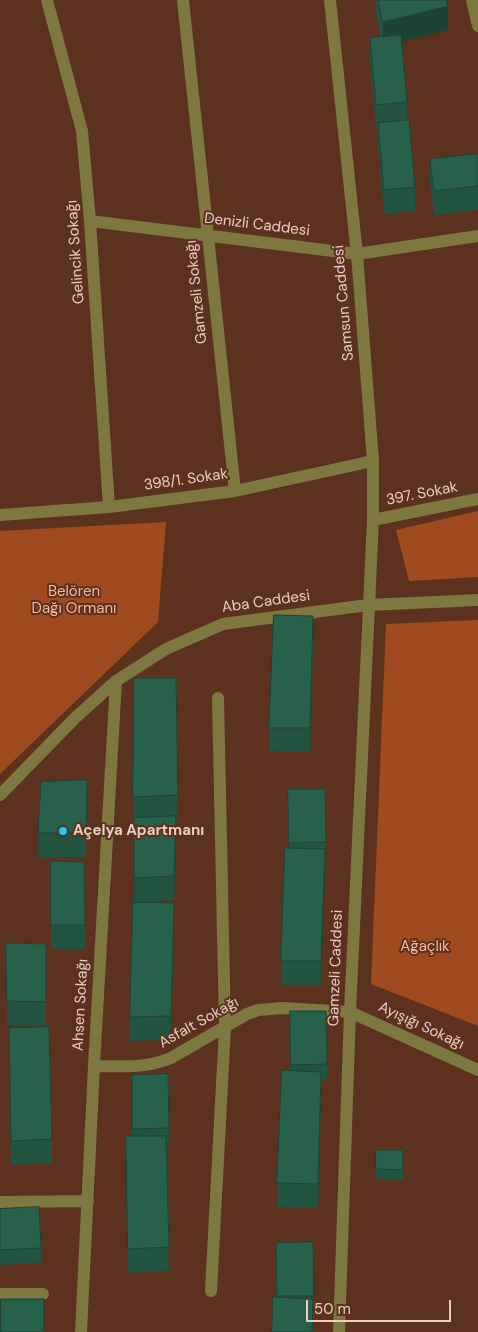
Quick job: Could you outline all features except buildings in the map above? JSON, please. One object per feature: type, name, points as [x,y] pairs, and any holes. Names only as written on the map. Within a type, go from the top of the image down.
[{"type":"street","name":"Gelincik Sokağı","points":[[47,0],[80,122],[90,221],[109,507]]},
{"type":"street","name":"Gamzeli Sokağı","points":[[182,0],[235,490]]},
{"type":"street","name":"Samsun Caddesi","points":[[330,0],[357,254],[373,461],[373,520],[368,605]]},
{"type":"street","points":[[472,0],[478,26]]},
{"type":"street","name":"Denizli Caddesi","points":[[90,221],[357,254],[478,236]]},
{"type":"street","name":"398/1. Sokak","points":[[0,516],[109,507],[235,490],[373,461]]},
{"type":"street","name":"397. Sokak","points":[[373,520],[478,499]]},
{"type":"street","name":"Aba Caddesi","points":[[0,795],[75,718],[116,681],[166,649],[223,624],[368,605],[478,600]]},
{"type":"street","name":"Gamzeli Caddesi","points":[[339,1332],[350,1012],[368,605]]},
{"type":"street","name":"Ahsen Sokağı","points":[[81,1332],[116,681]]},
{"type":"street","points":[[212,1292],[224,1028],[218,698]]},
{"type":"street","name":"Asfalt Sokağı","points":[[94,1066],[148,1066],[160,1063],[247,1014],[258,1010],[282,1008],[350,1012]]},
{"type":"street","name":"Ayışığı Sokağı","points":[[350,1012],[478,1070]]},
{"type":"street","points":[[0,1202],[88,1201]]},
{"type":"street","points":[[0,1294],[43,1294]]},
{"type":"green space","points":[[478,511],[478,577],[409,581],[396,530]]},
{"type":"green space","name":"Belören Dağı Ormanı","points":[[166,522],[158,622],[0,774],[0,531]]},
{"type":"green space","name":"Ağaçlık","points":[[478,620],[478,1026],[371,984],[386,624]]},
{"type":"place","name":"Açelya Apartmanı","points":[[63,831]]}]
